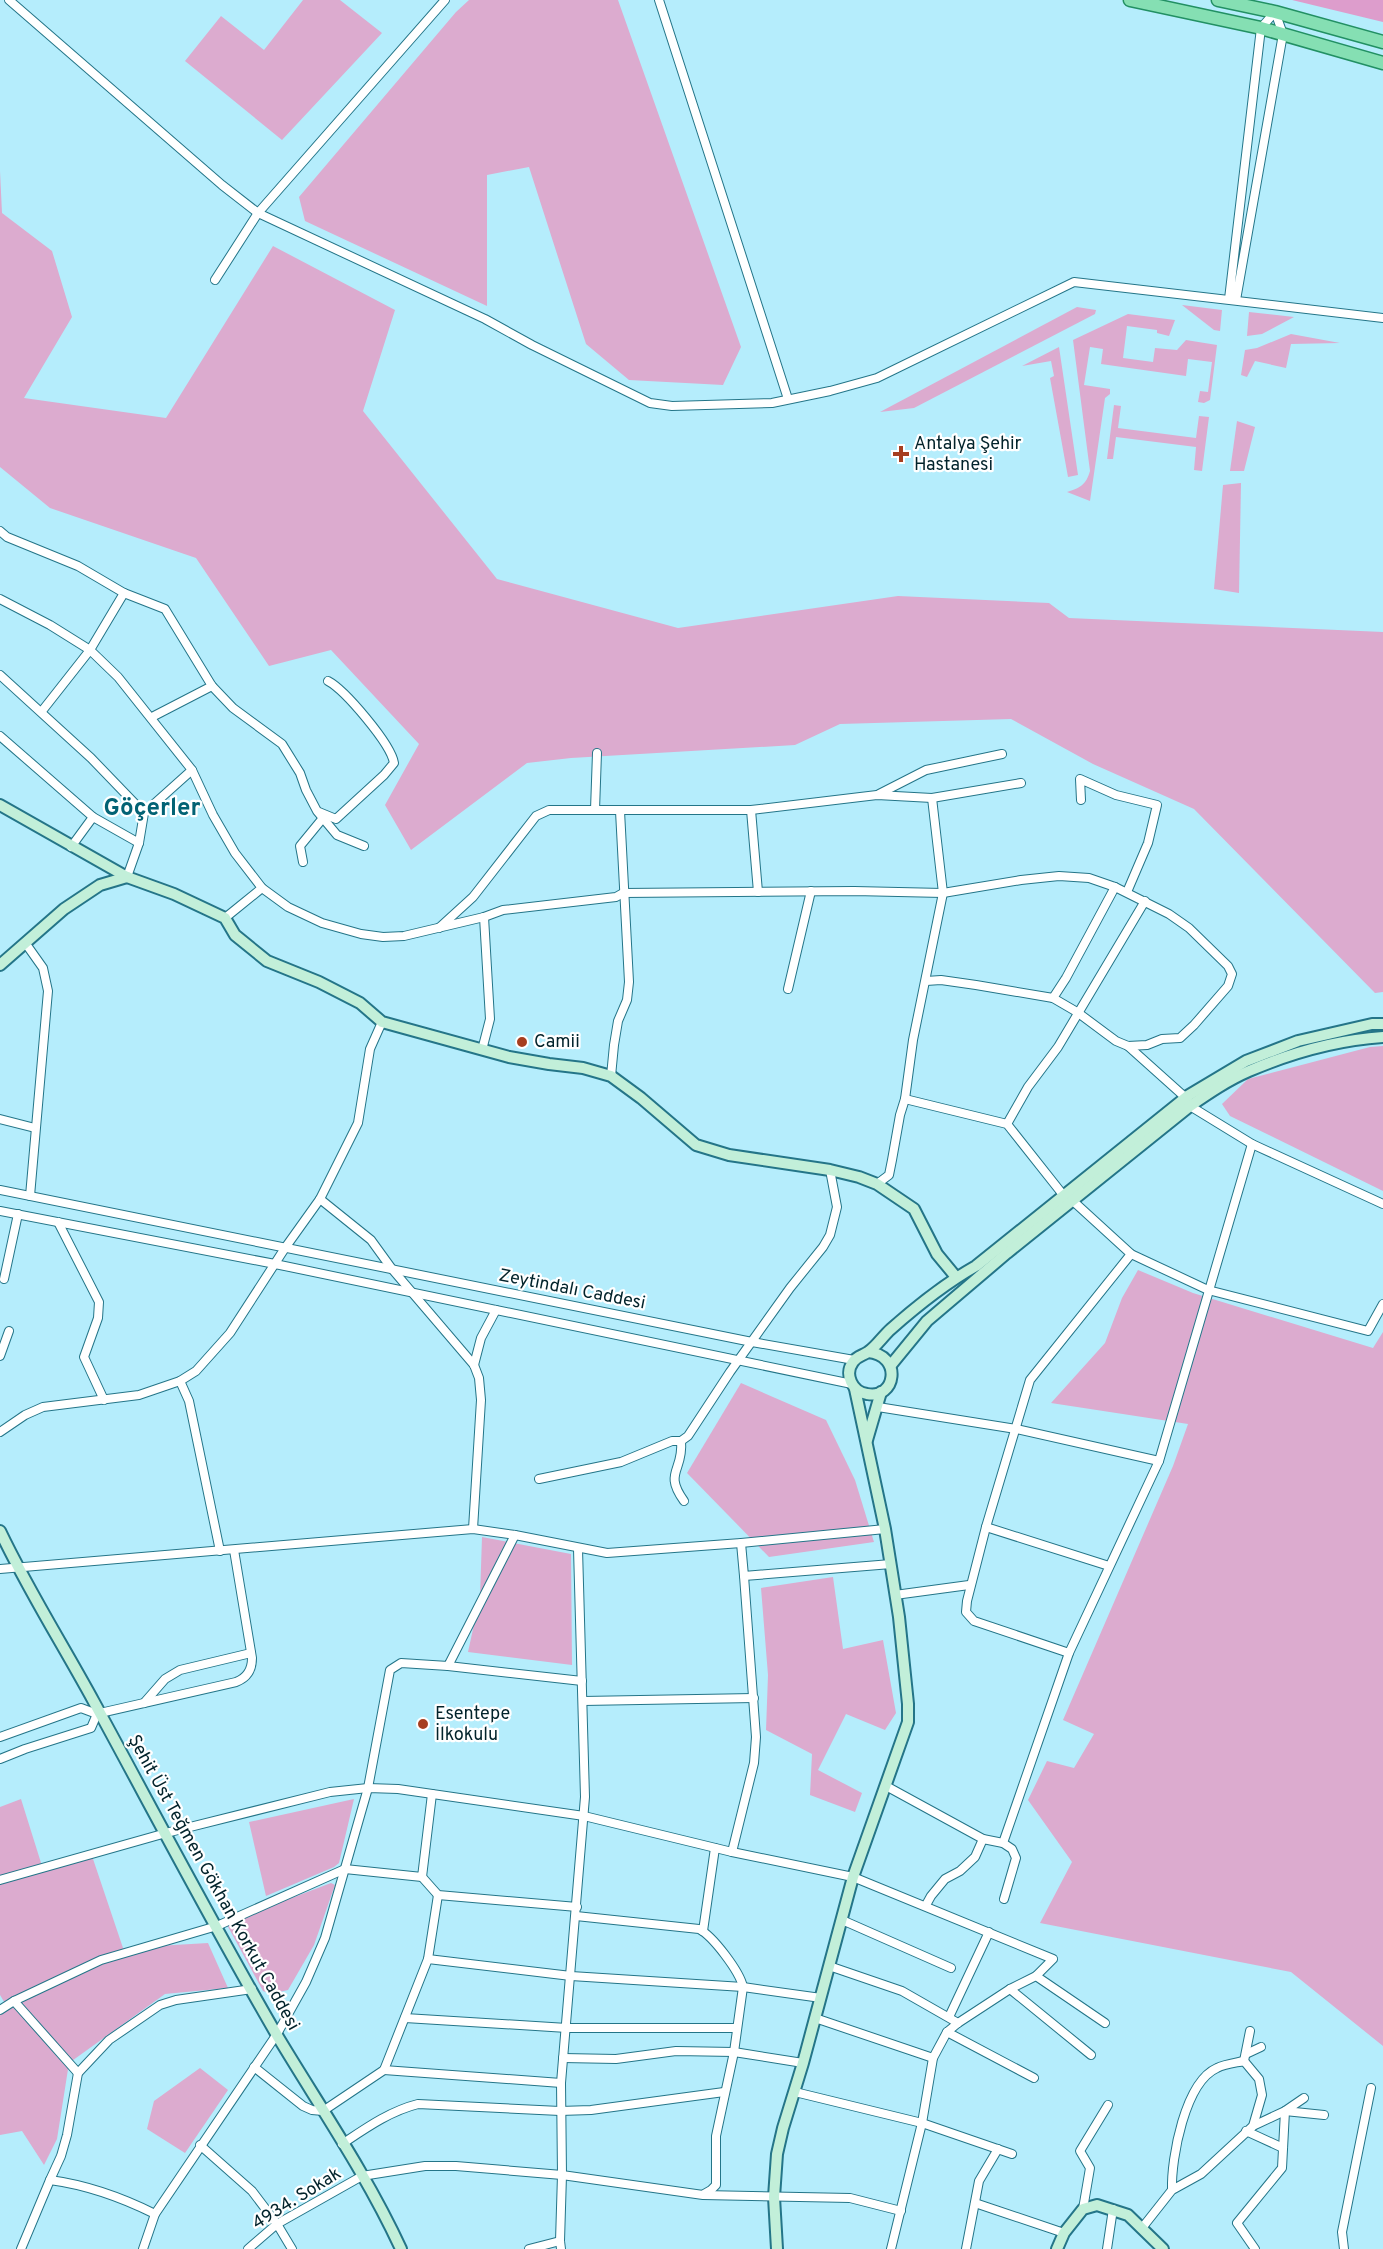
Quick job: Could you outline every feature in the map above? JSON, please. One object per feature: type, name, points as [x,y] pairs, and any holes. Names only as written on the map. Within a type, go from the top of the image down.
[{"type":"main road","points":[[1130,0],[1283,33],[1383,63]]},
{"type":"main road","points":[[1218,0],[1275,12],[1383,42]]},
{"type":"street","points":[[9,0],[222,185],[258,213],[485,319],[532,345],[650,403],[672,406],[772,403],[877,378],[1074,282],[1383,318]]},
{"type":"street","points":[[215,280],[258,213],[445,0]]},
{"type":"street","points":[[659,0],[788,399]]},
{"type":"street","points":[[1275,12],[1283,33],[1233,299],[1261,28],[1275,12]]},
{"type":"street","points":[[0,531],[7,537],[78,566],[124,593],[165,609],[213,686],[233,708],[282,744],[300,773],[317,811],[337,836],[364,846]]},
{"type":"street","points":[[42,711],[90,650],[124,593]]},
{"type":"street","points":[[0,599],[50,625],[90,650],[118,677],[192,770],[213,815],[235,854],[262,888],[288,907],[322,923],[361,934],[383,937],[404,936],[484,918],[503,910],[615,897],[623,893],[659,891],[943,893],[1059,876],[1089,878],[1145,901],[1190,928],[1228,966],[1232,979],[1194,1025],[1180,1038],[1162,1039],[1147,1045],[1128,1046]]},
{"type":"street","points":[[0,675],[92,758],[144,813]]},
{"type":"street","points":[[317,811],[336,819],[394,763],[388,748],[361,713],[338,686],[328,681]]},
{"type":"street","points":[[152,717],[213,686]]},
{"type":"street","points":[[0,736],[93,817],[139,843]]},
{"type":"street","points":[[595,810],[597,753]]},
{"type":"street","points":[[877,795],[926,770],[1002,754]]},
{"type":"street","points":[[127,878],[139,843],[144,813],[192,770]]},
{"type":"street","points":[[1081,801],[1080,779],[1116,795],[1157,805],[1148,843],[1126,892]]},
{"type":"street","points":[[438,929],[473,897],[536,816],[549,810],[751,810],[877,795],[932,798],[1021,783]]},
{"type":"street","points":[[877,1184],[889,1175],[905,1099],[913,1040],[943,893],[932,798]]},
{"type":"street","points":[[0,805],[71,848],[127,878],[174,894],[225,918],[235,935],[267,961],[319,982],[360,1003],[382,1022],[482,1050],[549,1064],[583,1068],[611,1076],[696,1144],[729,1155],[830,1170],[877,1184],[914,1209],[937,1254],[956,1277]]},
{"type":"street","points":[[751,810],[758,892]]},
{"type":"street","points":[[611,1076],[618,1021],[627,1000],[629,982],[620,811]]},
{"type":"street","points":[[71,848],[93,817]]},
{"type":"street","points":[[303,862],[300,846],[323,818]]},
{"type":"street","points":[[0,965],[64,909],[99,885],[127,878]]},
{"type":"street","points":[[1053,998],[1115,887]]},
{"type":"street","points":[[225,918],[262,888]]},
{"type":"street","points":[[788,989],[811,891]]},
{"type":"street","points":[[1007,1124],[1028,1087],[1058,1047],[1145,901]]},
{"type":"street","points":[[482,1050],[490,1019],[484,918]]},
{"type":"street","points":[[26,944],[43,968],[48,991],[30,1196]]},
{"type":"street","points":[[926,981],[940,980],[976,984],[1053,998],[1077,1012],[1116,1041],[1128,1046],[1188,1102],[1252,1144],[1383,1204]]},
{"type":"street","points":[[0,1432],[25,1415],[43,1407],[139,1395],[180,1381],[196,1371],[230,1333],[320,1199],[358,1123],[370,1050],[382,1022]]},
{"type":"street","points":[[891,1365],[927,1322],[1069,1198],[1188,1102],[1246,1061],[1299,1041],[1372,1024],[1383,1024]]},
{"type":"street","points":[[1188,1102],[1248,1071],[1304,1052],[1361,1039],[1383,1037]]},
{"type":"street","points":[[905,1099],[1007,1124],[1069,1198],[1131,1254],[1208,1290],[1368,1331],[1383,1305]]},
{"type":"street","points":[[0,1119],[35,1128]]},
{"type":"street","points":[[1003,1843],[1069,1653],[1159,1461],[1252,1144]]},
{"type":"street","points":[[684,1501],[675,1489],[673,1480],[682,1451],[681,1441],[699,1420],[738,1361],[830,1235],[837,1208],[830,1170]]},
{"type":"street","name":"Zeytindalı Caddesi","points":[[0,1190],[752,1342],[854,1360]]},
{"type":"street","points":[[777,2249],[774,2196],[780,2141],[854,1877],[908,1722],[908,1704],[891,1564],[867,1440],[849,1372],[854,1360],[868,1352],[891,1330],[956,1277],[976,1266],[1069,1198]]},
{"type":"street","points":[[320,1199],[371,1240],[392,1269],[474,1365],[479,1378],[481,1400],[474,1529]]},
{"type":"street","points":[[0,1211],[275,1264],[738,1361],[854,1387],[869,1395],[886,1389],[892,1377],[891,1365],[885,1358],[877,1353],[868,1352]]},
{"type":"street","points":[[4,1279],[18,1214]]},
{"type":"street","points":[[58,1222],[99,1302],[98,1318],[84,1357],[104,1400]]},
{"type":"street","points":[[1069,1653],[975,1621],[966,1612],[969,1585],[1030,1380],[1131,1254]]},
{"type":"street","points":[[474,1365],[481,1338],[496,1310]]},
{"type":"street","points":[[0,1356],[9,1331]]},
{"type":"street","points":[[180,1381],[189,1401],[220,1551]]},
{"type":"street","points":[[867,1440],[881,1392]]},
{"type":"street","points":[[878,1407],[1016,1429],[1159,1461]]},
{"type":"street","points":[[539,1479],[621,1461],[672,1441],[681,1441]]},
{"type":"street","points":[[986,1527],[1109,1566]]},
{"type":"street","points":[[0,1569],[474,1529],[607,1553],[885,1529]]},
{"type":"street","name":"Şehit Üst Teğmen Gökhan Korkut Caddesi","points":[[0,1532],[98,1714],[277,2034],[363,2176],[400,2249]]},
{"type":"street","points":[[448,1666],[516,1535]]},
{"type":"street","points":[[732,1852],[754,1763],[756,1737],[741,1543]]},
{"type":"street","points":[[529,2249],[561,2245],[561,2083],[585,1797],[578,1549]]},
{"type":"street","points":[[0,1737],[81,1708],[98,1714],[241,1680],[250,1670],[251,1653],[234,1550]]},
{"type":"street","points":[[744,1576],[891,1564]]},
{"type":"street","points":[[895,1595],[969,1585]]},
{"type":"street","points":[[144,1703],[165,1679],[180,1670],[251,1653]]},
{"type":"street","points":[[143,2249],[155,2214],[277,2034],[306,1982],[324,1938],[368,1788],[390,1670],[401,1664],[448,1666],[582,1681]]},
{"type":"street","points":[[583,1701],[754,1698]]},
{"type":"street","points":[[0,1759],[91,1728],[98,1714]]},
{"type":"street","points":[[886,1786],[982,1839],[1003,1843],[1012,1849],[1016,1858],[1004,1899]]},
{"type":"street","points":[[0,1880],[166,1833],[330,1792],[368,1788],[398,1789],[584,1816],[732,1852],[854,1877],[1053,1959],[1036,1976],[1010,1989],[947,2032],[933,2058],[922,2123],[891,2249]]},
{"type":"street","points":[[422,1877],[432,1794]]},
{"type":"street","points":[[926,1905],[945,1879],[960,1871],[975,1857],[982,1839]]},
{"type":"street","points":[[704,1931],[715,1848]]},
{"type":"street","points":[[0,2010],[14,2001],[101,1960],[217,1926],[345,1869],[422,1877],[438,1895],[577,1907]]},
{"type":"street","points":[[254,2067],[303,2106],[323,2111],[384,2070],[428,1959],[438,1895]]},
{"type":"street","points":[[576,1916],[694,1928],[704,1931],[711,1937],[740,1979],[742,1987],[734,2052],[716,2136],[716,2185],[703,2195]]},
{"type":"street","points":[[842,1920],[951,1968]]},
{"type":"street","points":[[949,2018],[989,1932]]},
{"type":"street","points":[[428,1959],[571,1976],[742,1987],[821,1998]]},
{"type":"street","points":[[829,1966],[902,1991],[958,2023]]},
{"type":"street","points":[[1036,1976],[1105,2022]]},
{"type":"street","points":[[21,2249],[61,2156],[78,2073],[109,2040],[160,2005],[176,2000],[252,1989]]},
{"type":"street","points":[[1010,1989],[1091,2055]]},
{"type":"street","points":[[14,2001],[78,2073]]},
{"type":"street","points":[[815,2018],[933,2058]]},
{"type":"street","points":[[405,2019],[567,2028],[737,2028]]},
{"type":"street","points":[[1250,2031],[1245,2057],[1259,2079],[1262,2095],[1250,2129]]},
{"type":"street","points":[[947,2032],[1034,2078]]},
{"type":"street","points":[[1172,2190],[1171,2171],[1175,2144],[1188,2106],[1200,2084],[1215,2068],[1245,2057],[1261,2047]]},
{"type":"street","points":[[564,2058],[616,2059],[676,2051],[734,2052],[803,2063]]},
{"type":"street","points":[[384,2070],[561,2083]]},
{"type":"street","points":[[1344,2249],[1342,2232],[1371,2088]]},
{"type":"street","points":[[795,2091],[922,2123],[1012,2154]]},
{"type":"street","points":[[342,2144],[402,2108],[418,2104],[560,2111],[591,2110],[724,2092]]},
{"type":"street","points":[[1142,2228],[1172,2190],[1201,2174],[1250,2129],[1285,2111],[1304,2098]]},
{"type":"street","points":[[1057,2249],[1064,2233],[1083,2209],[1090,2168],[1080,2151],[1108,2106]]},
{"type":"street","points":[[1285,2111],[1324,2115]]},
{"type":"street","points":[[1255,2249],[1237,2223],[1282,2168],[1285,2111]]},
{"type":"street","points":[[1250,2129],[1283,2148]]},
{"type":"street","points":[[200,2145],[252,2191],[277,2224],[292,2249]]},
{"type":"street","points":[[966,2249],[979,2181],[998,2149]]},
{"type":"street","points":[[363,2176],[425,2166],[456,2166],[562,2175],[703,2195],[850,2198],[901,2211]]},
{"type":"street","name":"4934. Sokak","points":[[248,2249],[277,2224],[363,2176]]},
{"type":"street","points":[[50,2180],[73,2183],[124,2199],[155,2214]]},
{"type":"street","points":[[975,2203],[1064,2233]]},
{"type":"street","points":[[1083,2209],[1097,2205],[1128,2215],[1163,2249]]},
{"type":"street","points":[[1107,2249],[1113,2209]]},
{"type":"shaded area","points":[[303,0],[340,0],[382,33],[282,140],[185,61],[221,16],[264,50]]},
{"type":"shaded area","points":[[469,0],[618,0],[741,347],[723,385],[629,380],[586,344],[529,167],[487,175],[487,306],[305,221],[299,197],[456,12]]},
{"type":"shaded area","points":[[1292,0],[1383,0],[1383,22]]},
{"type":"shaded area","points":[[0,171],[2,213],[52,251],[72,317],[24,398],[166,418],[273,246],[395,310],[363,411],[497,579],[678,628],[898,596],[1049,603],[1069,618],[1383,632],[1383,992],[1375,993],[1194,809],[1093,764],[1011,719],[840,724],[795,745],[571,758],[527,763],[411,850],[385,805],[419,744],[331,650],[269,666],[196,558],[50,508],[0,467]]},
{"type":"shaded area","points":[[1182,305],[1222,310],[1220,331],[1214,330]]},
{"type":"shaded area","points":[[1077,307],[1096,310],[1095,314],[914,408],[880,412]]},
{"type":"shaded area","points":[[1249,312],[1294,317],[1262,334],[1247,336]]},
{"type":"shaded area","points":[[1128,314],[1175,320],[1169,336],[1157,333],[1157,330],[1127,326],[1123,358],[1153,362],[1155,348],[1177,350],[1186,340],[1217,345],[1210,400],[1204,403],[1198,402],[1200,391],[1208,392],[1212,362],[1188,359],[1186,376],[1101,364],[1103,349],[1090,347],[1084,385],[1110,389],[1110,394],[1105,398],[1090,501],[1067,492],[1082,485],[1087,480],[1090,471],[1073,340]]},
{"type":"shaded area","points":[[1291,334],[1340,343],[1291,344],[1286,368],[1255,361],[1247,377],[1241,375],[1245,350],[1257,348]]},
{"type":"shaded area","points":[[1059,347],[1078,475],[1068,477],[1050,378],[1054,376],[1051,361],[1022,366]]},
{"type":"shaded area","points":[[1114,405],[1121,406],[1118,428],[1196,438],[1199,416],[1209,417],[1202,471],[1194,470],[1196,447],[1116,437],[1113,459],[1107,459]]},
{"type":"shaded area","points":[[1237,421],[1255,427],[1244,471],[1230,471]]},
{"type":"shaded area","points":[[1241,483],[1239,593],[1214,589],[1223,485]]},
{"type":"shaded area","points":[[1383,1046],[1383,1191],[1230,1116],[1222,1104],[1248,1079],[1370,1047]]},
{"type":"shaded area","points":[[1138,1270],[1193,1293],[1373,1348],[1383,1332],[1383,2046],[1291,1972],[1040,1923],[1072,1862],[1028,1800],[1047,1761],[1074,1768],[1094,1734],[1063,1720],[1173,1466],[1188,1424],[1051,1403],[1105,1343],[1122,1298]]},
{"type":"shaded area","points":[[741,1383],[826,1420],[855,1480],[874,1542],[769,1557],[687,1473]]},
{"type":"shaded area","points":[[482,1537],[571,1554],[572,1665],[468,1652],[480,1597]]},
{"type":"shaded area","points":[[833,1577],[843,1649],[883,1640],[896,1713],[885,1730],[846,1714],[818,1770],[862,1793],[855,1812],[810,1795],[812,1754],[766,1730],[768,1675],[761,1588]]},
{"type":"shaded area","points":[[21,1799],[42,1866],[91,1853],[123,1948],[208,1943],[228,1988],[165,1994],[69,2063],[57,2139],[44,2165],[22,2131],[0,2135],[0,2009],[6,2005],[0,1995],[0,1807]]},
{"type":"shaded area","points":[[354,1799],[339,1863],[266,1896],[249,1822]]},
{"type":"shaded area","points":[[331,1883],[335,1885],[314,1945],[288,1990],[271,1994],[263,1991],[226,1923]]},
{"type":"shaded area","points":[[200,2068],[228,2090],[185,2153],[147,2129],[154,2101]]},
{"type":"place","name":"Antalya Şehir Hastanesi","points":[[901,454]]},
{"type":"place","name":"Camii","points":[[522,1042]]},
{"type":"place","name":"Esentepe İlkokulu","points":[[423,1724]]},
{"type":"district","name":"Göçerler","points":[[152,809]]}]
